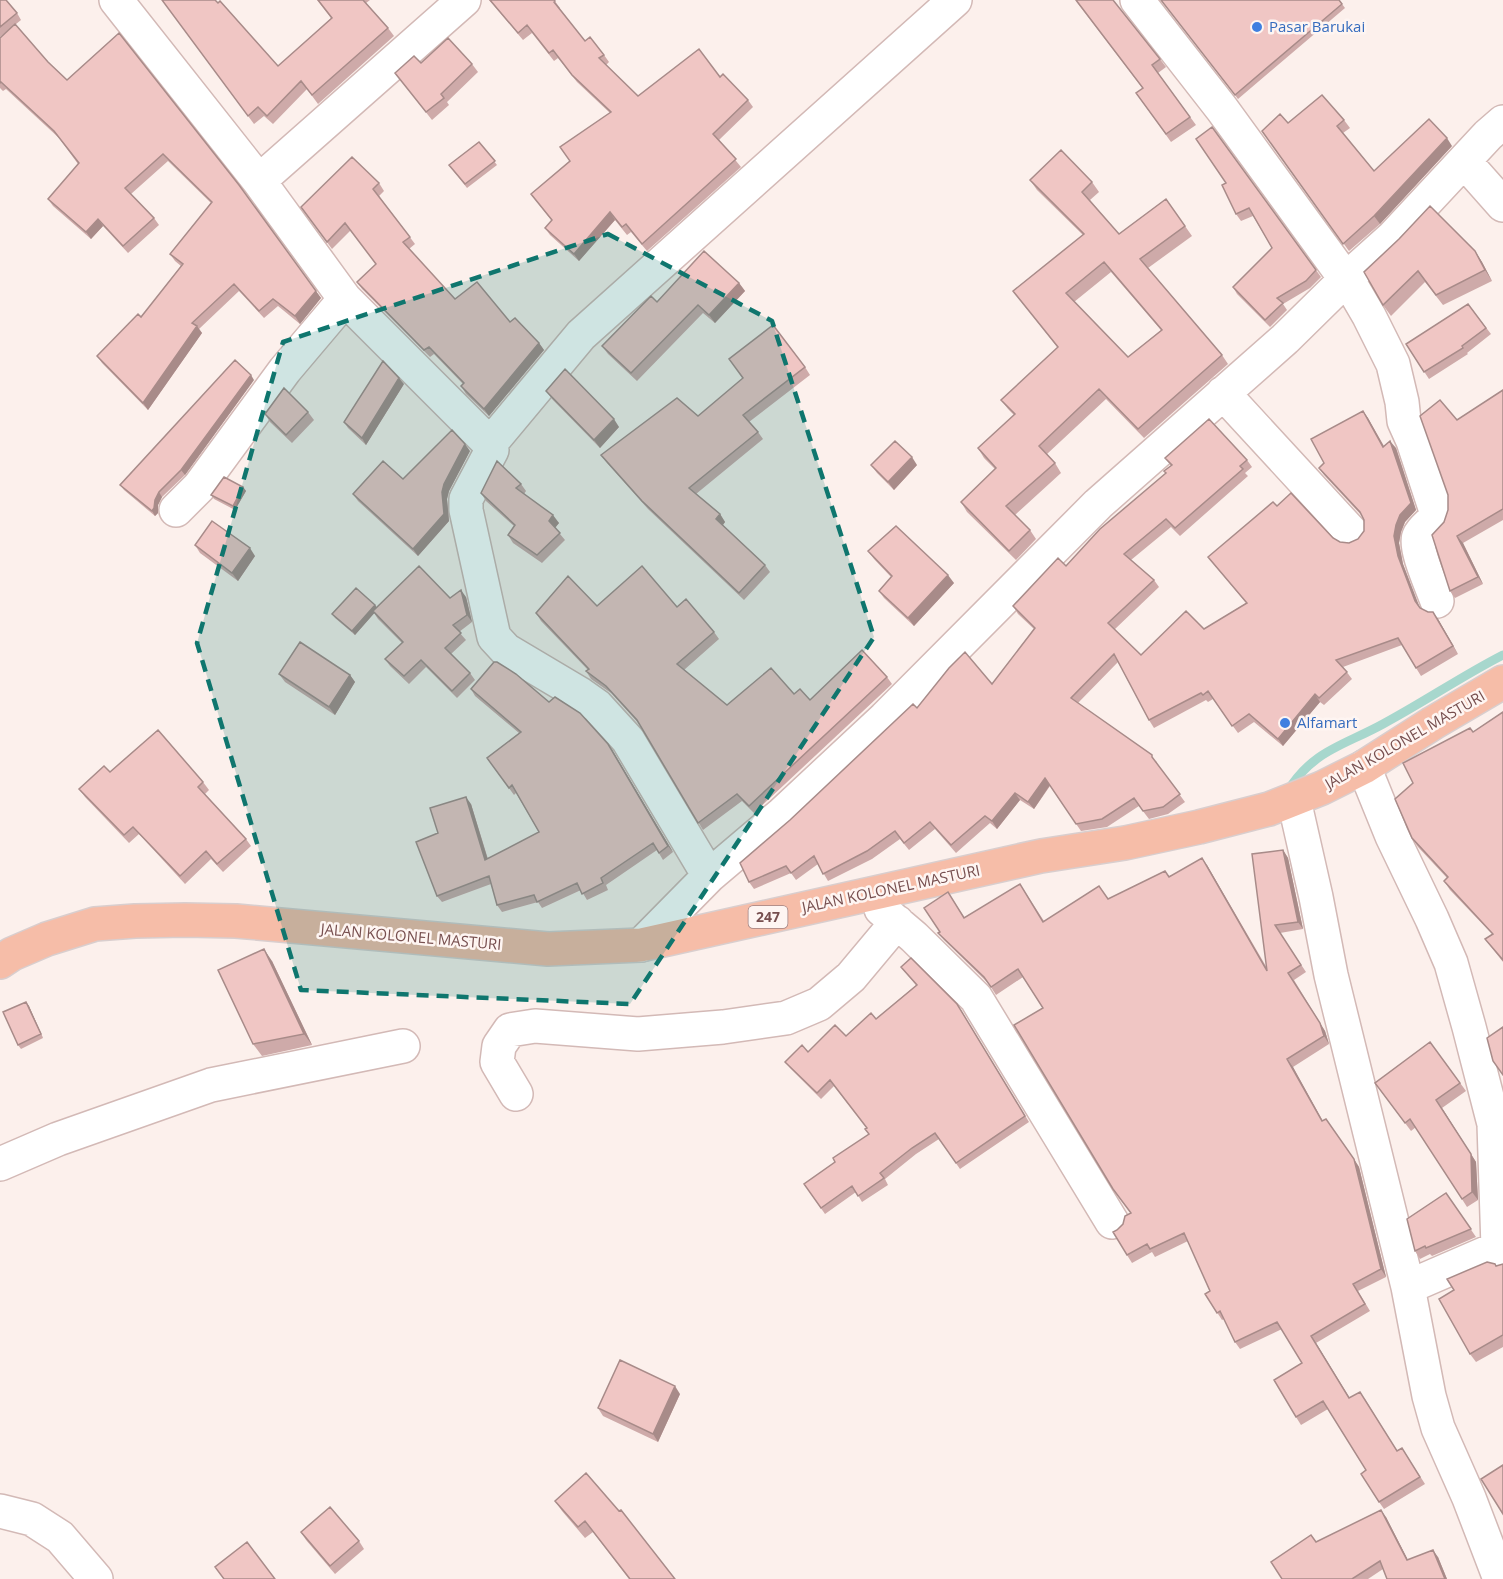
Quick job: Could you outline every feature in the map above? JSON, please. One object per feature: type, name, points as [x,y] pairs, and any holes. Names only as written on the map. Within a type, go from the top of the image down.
[{"type":"main road","name":"JALAN KOLONEL MASTURI","points":[[0,963],[12,954],[47,939],[94,924],[145,921],[236,921],[548,949],[641,945],[1041,856],[1125,843],[1199,827],[1269,809],[1364,768],[1433,723],[1503,682]]},
{"type":"street","points":[[116,0],[259,181],[345,299],[489,444],[492,450],[466,499],[466,510],[494,637],[506,650],[597,706],[628,740],[709,876]]},
{"type":"street","points":[[259,181],[464,0]]},
{"type":"street","points":[[489,444],[581,335],[955,0]]},
{"type":"street","points":[[1137,0],[1222,109],[1355,292],[1393,364],[1404,421],[1435,508],[1434,518],[1419,536],[1417,542],[1437,601]]},
{"type":"street","points":[[641,945],[709,876],[782,814],[885,718],[1098,504],[1285,339],[1393,237],[1488,135],[1503,122]]},
{"type":"street","points":[[1464,161],[1503,205]]},
{"type":"street","points":[[176,510],[199,487],[285,370],[345,299]]},
{"type":"street","points":[[1223,393],[1351,532]]},
{"type":"street","points":[[1364,768],[1392,836],[1451,963],[1499,1121],[1500,1251],[1408,1287]]},
{"type":"street","points":[[1294,800],[1331,975],[1408,1287],[1429,1396],[1438,1428],[1469,1498],[1500,1579]]},
{"type":"street","points":[[863,895],[914,937],[976,998],[1112,1222]]},
{"type":"street","points":[[516,1094],[497,1062],[499,1046],[510,1030],[535,1026],[638,1034],[723,1027],[786,1018],[819,1004],[851,977],[897,922]]},
{"type":"street","points":[[0,1164],[58,1139],[212,1085],[403,1046]]},
{"type":"street","points":[[0,1511],[32,1519],[60,1537],[96,1579]]},
{"type":"highlighted area","points":[[608,234],[772,321],[874,637],[630,1004],[301,990],[197,643],[283,342]]},
{"type":"building","points":[[0,0],[6,0],[17,13],[0,27]]},
{"type":"building","points":[[162,0],[215,0],[218,3],[220,1],[278,66],[332,18],[318,0],[363,0],[388,28],[312,95],[301,81],[267,116],[258,107],[248,116]]},
{"type":"building","points":[[490,0],[554,0],[585,41],[590,37],[604,55],[599,58],[638,96],[699,49],[720,77],[723,74],[748,100],[713,134],[736,159],[642,244],[626,224],[622,227],[610,212],[574,254],[545,228],[552,220],[531,194],[570,161],[560,147],[611,112],[572,75],[553,50],[549,53],[527,25],[518,33]]},
{"type":"building","points":[[1076,0],[1113,0],[1160,59],[1152,65],[1190,117],[1166,134],[1136,93],[1143,88]]},
{"type":"building","points":[[1161,0],[1339,0],[1342,4],[1235,95]]},
{"type":"building","points":[[15,24],[67,80],[119,33],[239,185],[316,291],[295,316],[273,299],[259,311],[234,284],[192,323],[197,326],[143,403],[97,356],[138,314],[141,317],[183,264],[170,254],[212,202],[163,154],[125,188],[154,218],[123,246],[98,219],[86,232],[48,199],[79,163],[54,131],[0,83],[0,38]]},
{"type":"building","points":[[448,38],[472,64],[441,94],[444,98],[426,112],[395,73],[414,56],[421,63]]},
{"type":"building","points":[[1322,95],[1344,120],[1337,126],[1374,171],[1429,119],[1447,138],[1374,216],[1343,244],[1262,131],[1280,114],[1288,123]]},
{"type":"building","points":[[1212,127],[1316,270],[1306,281],[1277,298],[1283,303],[1265,320],[1233,287],[1272,248],[1249,208],[1236,214],[1222,185],[1226,183],[1196,139]]},
{"type":"building","points":[[479,142],[495,161],[465,184],[449,165]]},
{"type":"building","points":[[1061,150],[1092,182],[1082,192],[1119,234],[1166,199],[1185,226],[1140,259],[1222,355],[1138,429],[1099,389],[1039,446],[1055,463],[1006,506],[1030,530],[1009,551],[961,502],[996,468],[978,448],[1015,414],[1001,400],[1058,347],[1013,291],[1084,234],[1030,180]],"holes":[[[1104,262],[1162,330],[1128,357],[1066,293]]]},
{"type":"building","points":[[352,157],[379,183],[373,189],[410,237],[403,242],[455,299],[477,282],[510,322],[515,318],[539,343],[484,409],[461,386],[464,383],[429,347],[424,350],[357,282],[376,264],[345,223],[327,242],[301,207]]},
{"type":"building","points":[[1430,206],[1475,251],[1485,270],[1436,295],[1418,271],[1383,305],[1364,272]]},
{"type":"building","points":[[704,251],[739,283],[709,315],[698,305],[631,373],[602,346],[651,296],[657,302]]},
{"type":"building","points":[[1468,304],[1486,328],[1462,346],[1463,348],[1424,372],[1406,344]]},
{"type":"building","points":[[773,325],[805,367],[743,415],[758,432],[689,488],[720,514],[716,519],[765,565],[739,593],[642,501],[601,455],[677,398],[698,416],[743,378],[729,359]]},
{"type":"building","points":[[235,360],[251,375],[181,470],[159,492],[152,511],[120,485]]},
{"type":"building","points":[[383,361],[399,378],[362,438],[344,422]]},
{"type":"building","points":[[565,369],[614,419],[594,440],[546,391]]},
{"type":"building","points":[[284,388],[308,412],[286,435],[265,414]]},
{"type":"building","points":[[1503,390],[1503,509],[1457,536],[1478,577],[1450,591],[1432,535],[1444,522],[1448,510],[1448,495],[1420,416],[1440,400],[1457,420]]},
{"type":"building","points":[[1363,411],[1383,447],[1390,441],[1411,503],[1400,515],[1394,536],[1398,556],[1415,601],[1420,608],[1433,612],[1453,646],[1416,668],[1398,638],[1336,660],[1347,672],[1319,698],[1315,694],[1278,739],[1249,714],[1232,726],[1208,691],[1149,720],[1114,654],[1071,698],[1152,755],[1180,794],[1163,807],[1143,811],[1134,798],[1102,819],[1076,824],[1045,778],[1028,802],[1015,793],[992,821],[985,816],[951,845],[930,822],[904,843],[895,831],[867,851],[823,874],[814,856],[791,873],[786,866],[749,882],[740,863],[790,820],[913,704],[917,708],[965,652],[992,684],[1035,628],[1013,606],[1058,558],[1066,566],[1100,529],[1166,473],[1164,471],[1172,465],[1165,458],[1209,419],[1247,460],[1240,466],[1243,469],[1175,528],[1166,519],[1124,554],[1154,580],[1108,623],[1141,655],[1186,611],[1204,629],[1247,603],[1208,557],[1273,502],[1277,506],[1291,493],[1333,538],[1349,543],[1358,539],[1364,531],[1364,520],[1360,512],[1319,468],[1324,463],[1311,439]]},
{"type":"building","points":[[452,430],[465,444],[444,484],[442,492],[444,514],[413,549],[353,494],[383,461],[403,479]]},
{"type":"building","points":[[895,441],[912,457],[888,482],[871,465]]},
{"type":"building","points":[[497,461],[521,484],[516,488],[553,515],[549,521],[560,533],[537,555],[508,535],[515,525],[481,493]]},
{"type":"building","points":[[224,477],[243,487],[233,506],[211,495]]},
{"type":"building","points":[[212,521],[250,548],[232,573],[195,545]]},
{"type":"building","points":[[896,526],[948,575],[908,618],[879,591],[892,576],[868,551]]},
{"type":"building","points":[[419,566],[450,598],[461,590],[467,615],[453,625],[461,633],[445,648],[470,673],[452,691],[421,660],[404,676],[385,659],[403,642],[373,611]]},
{"type":"building","points":[[642,566],[677,607],[686,599],[714,632],[677,664],[727,705],[771,668],[794,694],[800,689],[810,700],[862,650],[887,677],[749,806],[737,794],[698,823],[637,720],[606,686],[586,671],[589,669],[536,613],[568,576],[597,606]]},
{"type":"building","points":[[356,588],[375,605],[352,631],[332,614]]},
{"type":"building","points":[[300,642],[350,675],[329,707],[279,674]]},
{"type":"building","points":[[494,662],[516,674],[549,702],[555,697],[580,713],[608,744],[668,846],[659,853],[653,843],[601,878],[603,883],[582,894],[577,883],[537,902],[534,895],[497,905],[489,876],[437,896],[416,842],[438,833],[430,808],[466,797],[485,860],[539,832],[512,785],[509,788],[487,758],[521,732],[471,689]]},
{"type":"building","points":[[1503,712],[1503,960],[1485,939],[1493,934],[1444,881],[1448,877],[1412,838],[1395,799],[1413,783],[1403,763],[1470,728],[1473,732]]},
{"type":"building","points":[[158,730],[203,782],[198,787],[246,839],[217,864],[206,851],[180,876],[133,827],[124,835],[79,789],[104,766],[110,772]]},
{"type":"building","points":[[1283,850],[1298,922],[1275,925],[1301,965],[1288,973],[1320,1023],[1324,1036],[1287,1059],[1322,1121],[1326,1119],[1354,1159],[1381,1269],[1353,1284],[1365,1304],[1311,1336],[1349,1398],[1360,1392],[1397,1451],[1402,1448],[1420,1477],[1379,1502],[1361,1474],[1366,1470],[1323,1401],[1296,1417],[1274,1380],[1302,1363],[1277,1322],[1235,1342],[1220,1311],[1217,1313],[1205,1294],[1210,1291],[1184,1233],[1150,1249],[1147,1244],[1127,1255],[1113,1232],[1123,1224],[1125,1216],[1131,1213],[1113,1189],[1014,1025],[1043,1008],[1018,969],[991,987],[984,977],[938,933],[940,932],[924,908],[948,892],[964,918],[1020,884],[1043,922],[1099,886],[1108,899],[1165,871],[1169,877],[1202,858],[1267,971],[1252,854]]},
{"type":"building","points":[[264,949],[304,1034],[253,1044],[218,970]]},
{"type":"building","points":[[911,958],[957,1004],[1025,1116],[956,1163],[935,1133],[880,1173],[884,1178],[858,1196],[852,1186],[821,1208],[804,1184],[835,1162],[833,1158],[869,1134],[865,1129],[867,1128],[830,1080],[817,1093],[785,1062],[802,1045],[808,1052],[835,1025],[846,1036],[871,1013],[876,1019],[917,985],[901,967]]},
{"type":"building","points":[[26,1002],[41,1034],[18,1045],[3,1012]]},
{"type":"building","points":[[1503,1027],[1503,1075],[1493,1061],[1487,1038]]},
{"type":"building","points":[[1430,1042],[1460,1083],[1436,1100],[1471,1154],[1472,1192],[1462,1199],[1410,1119],[1405,1123],[1375,1083]]},
{"type":"building","points":[[1446,1193],[1471,1229],[1415,1251],[1407,1219]]},
{"type":"building","points":[[1487,1262],[1496,1266],[1503,1264],[1503,1335],[1470,1354],[1439,1299],[1454,1290],[1447,1279]]},
{"type":"building","points":[[620,1360],[675,1386],[653,1434],[598,1408]]},
{"type":"building","points":[[1503,1465],[1503,1514],[1481,1479]]},
{"type":"building","points":[[586,1473],[619,1511],[621,1510],[675,1579],[630,1579],[585,1521],[578,1527],[555,1501]]},
{"type":"building","points":[[330,1507],[359,1541],[330,1566],[301,1532]]},
{"type":"building","points":[[1381,1510],[1407,1560],[1433,1550],[1445,1579],[1387,1579],[1380,1561],[1352,1579],[1282,1579],[1271,1562],[1311,1535],[1316,1542]]},
{"type":"building","points":[[247,1542],[275,1579],[224,1579],[215,1567]]},
{"type":"waterway","points":[[1287,792],[1307,767],[1330,750],[1383,724],[1503,655]]},
{"type":"place","name":"Pasar Barukai","points":[[1257,27]]},
{"type":"place","name":"Alfamart","points":[[1285,723]]}]
